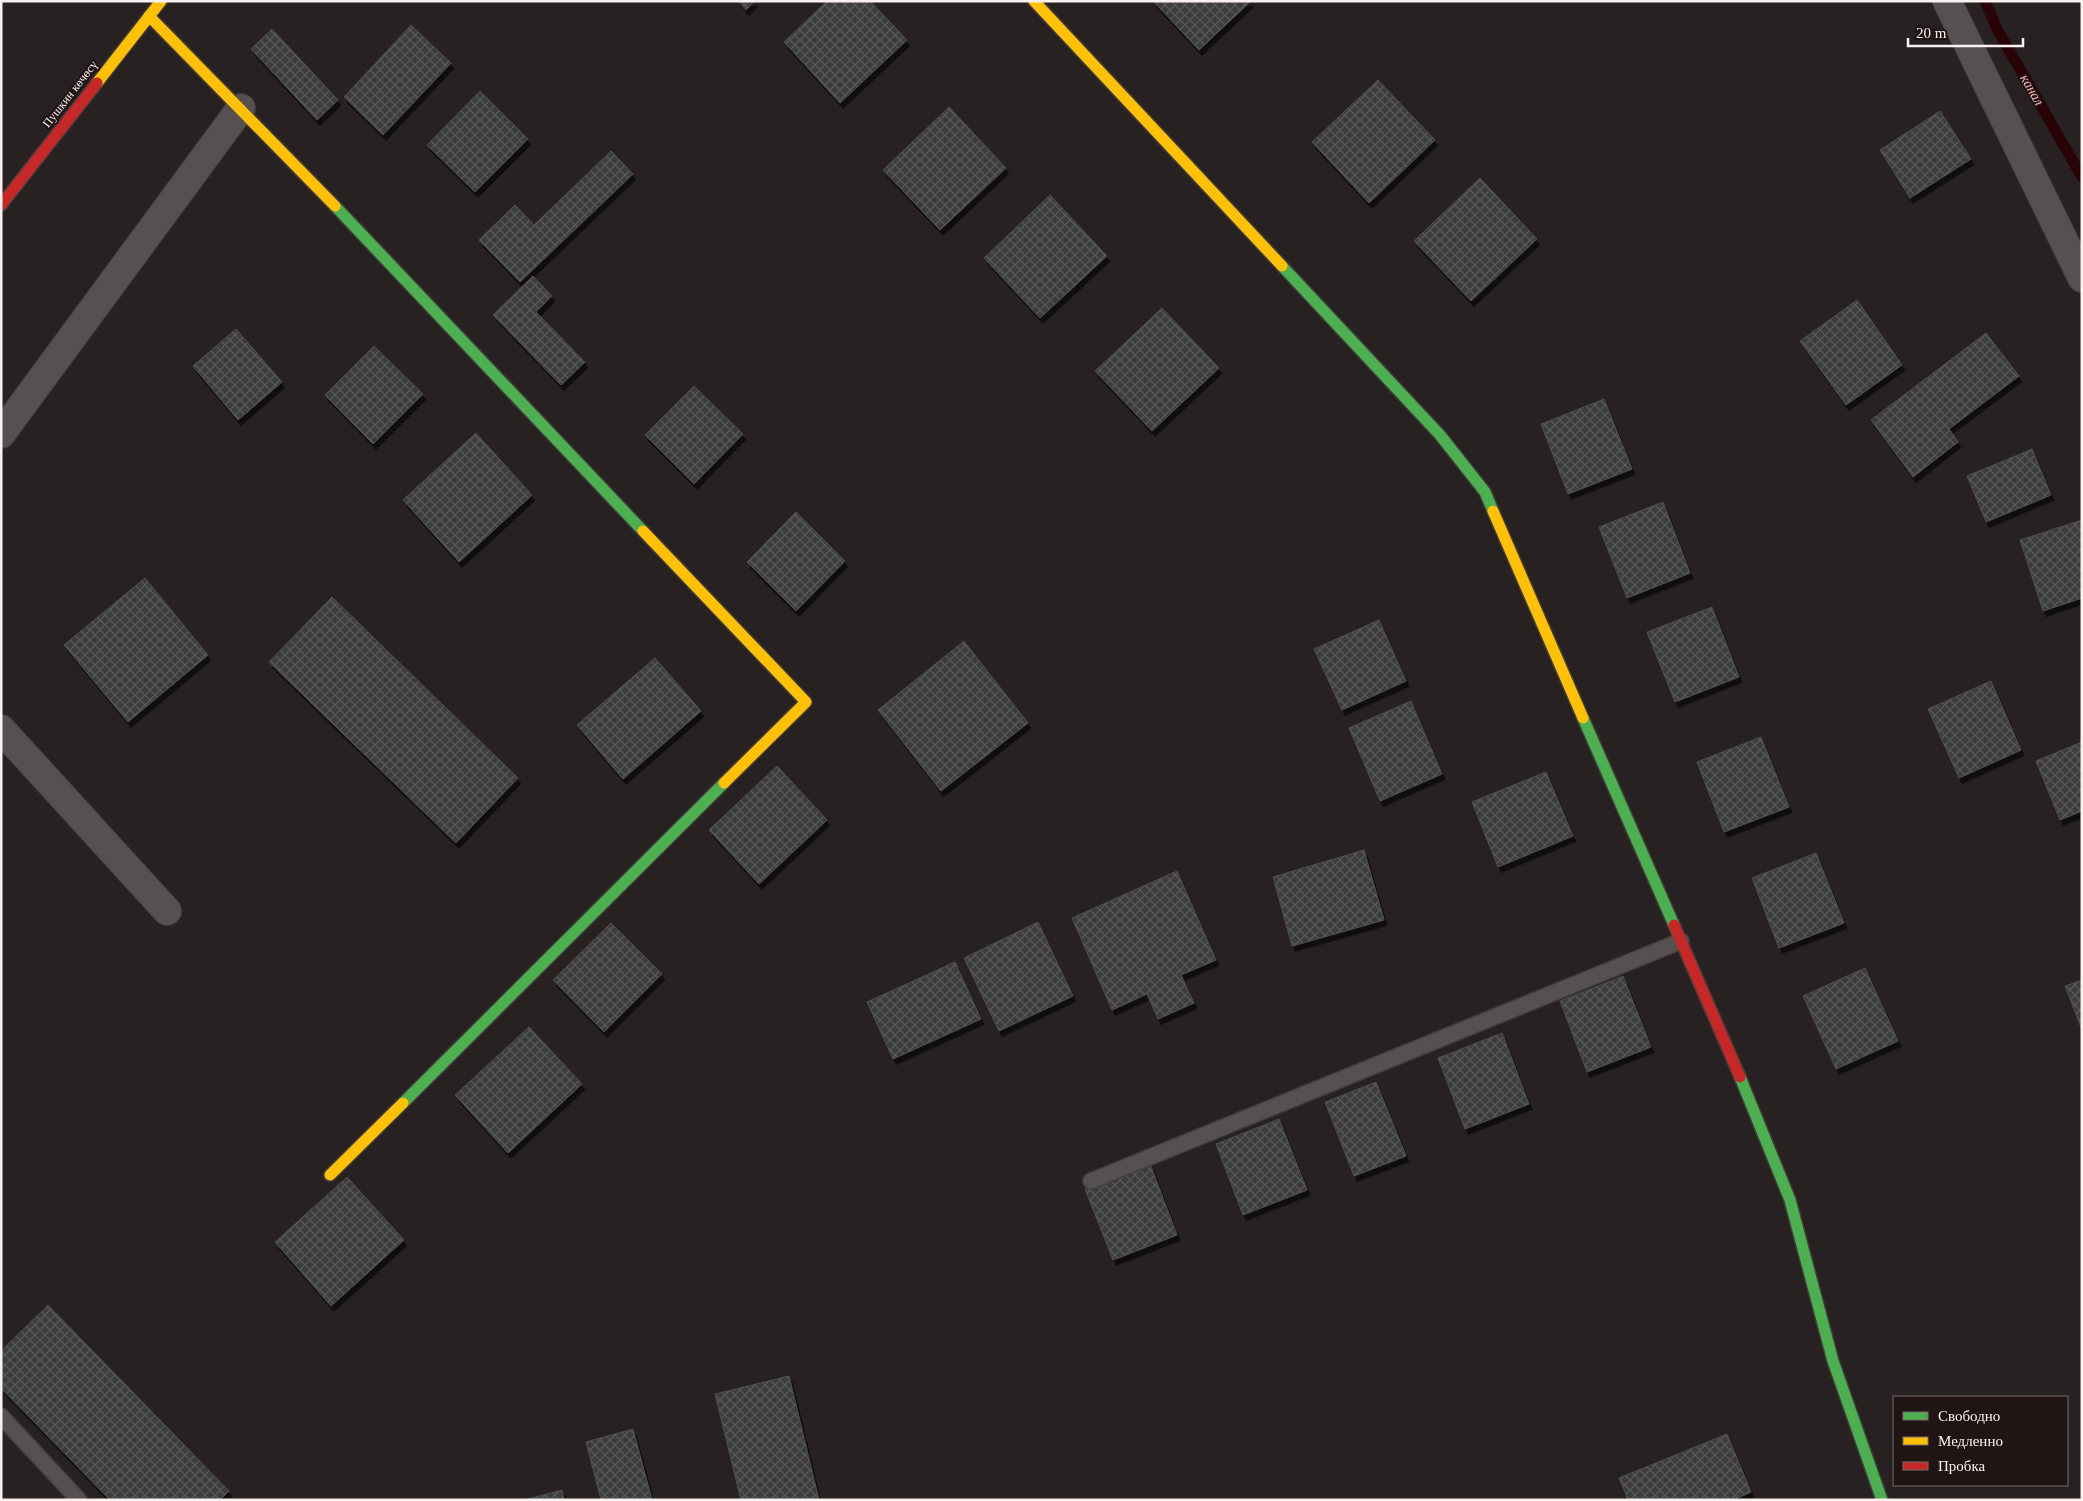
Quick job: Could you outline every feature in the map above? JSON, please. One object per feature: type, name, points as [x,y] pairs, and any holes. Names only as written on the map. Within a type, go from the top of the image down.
[{"type":"main road","name":"Пушкин көчөсү","points":[[1,205],[162,1]]},
{"type":"main road","points":[[1034,1],[1440,435],[1485,492],[1682,941],[1751,1102],[1790,1200],[1833,1361],[1882,1500]]},
{"type":"main road","points":[[149,16],[241,108],[806,702],[330,1175]]},
{"type":"street","points":[[1947,1],[2082,278]]},
{"type":"street","points":[[1,434],[241,108]]},
{"type":"street","points":[[1,729],[167,910]]},
{"type":"lane","points":[[1091,1181],[1682,941]]},
{"type":"lane","points":[[1,1416],[79,1500]]},
{"type":"building","points":[[739,1],[755,1],[746,10]]},
{"type":"building","points":[[827,1],[870,1],[907,40],[840,103],[784,42]]},
{"type":"building","points":[[1153,1],[1251,1],[1199,50]]},
{"type":"building","points":[[411,25],[451,63],[383,135],[344,97]]},
{"type":"building","points":[[272,29],[338,100],[317,120],[251,49]]},
{"type":"building","points":[[1378,80],[1435,140],[1369,203],[1312,142]]},
{"type":"building","points":[[480,91],[528,139],[475,192],[427,145]]},
{"type":"building","points":[[949,107],[1006,168],[940,230],[883,170]]},
{"type":"building","points":[[1940,111],[1971,159],[1910,198],[1880,150]]},
{"type":"building","points":[[611,151],[633,174],[520,282],[479,240],[515,205],[534,225]]},
{"type":"building","points":[[1480,178],[1537,239],[1471,301],[1414,241]]},
{"type":"building","points":[[1050,195],[1107,256],[1040,318],[984,258]]},
{"type":"building","points":[[533,276],[552,296],[536,312],[585,362],[561,385],[493,315]]},
{"type":"building","points":[[1857,300],[1902,365],[1846,405],[1800,341]]},
{"type":"building","points":[[1162,308],[1219,368],[1152,431],[1095,371]]},
{"type":"building","points":[[236,329],[282,382],[238,420],[193,366]]},
{"type":"building","points":[[1986,333],[2019,376],[1949,429],[1958,442],[1913,477],[1871,420]]},
{"type":"building","points":[[374,346],[423,394],[373,444],[325,395]]},
{"type":"building","points":[[694,386],[743,434],[694,484],[645,435]]},
{"type":"building","points":[[1604,399],[1632,469],[1568,494],[1541,424]]},
{"type":"building","points":[[476,433],[532,495],[459,562],[403,500]]},
{"type":"building","points":[[2032,449],[2051,495],[1986,522],[1967,476]]},
{"type":"building","points":[[1663,502],[1690,573],[1627,598],[1599,527]]},
{"type":"building","points":[[796,512],[845,561],[796,611],[747,562]]},
{"type":"building","points":[[2082,520],[2082,598],[2043,611],[2020,540]]},
{"type":"building","points":[[145,578],[208,655],[128,722],[64,645]]},
{"type":"building","points":[[332,597],[518,778],[456,843],[269,662]]},
{"type":"building","points":[[1712,607],[1739,677],[1675,702],[1647,632]]},
{"type":"building","points":[[1379,620],[1406,681],[1342,710],[1314,649]]},
{"type":"building","points":[[964,641],[1028,723],[941,791],[878,710]]},
{"type":"building","points":[[655,658],[701,711],[623,779],[577,725]]},
{"type":"building","points":[[1991,681],[2021,750],[1959,778],[1928,709]]},
{"type":"building","points":[[1411,701],[1442,774],[1380,801],[1349,728]]},
{"type":"building","points":[[1761,737],[1789,807],[1724,832],[1697,762]]},
{"type":"building","points":[[2082,742],[2082,811],[2060,820],[2036,761]]},
{"type":"building","points":[[777,766],[827,820],[759,884],[709,830]]},
{"type":"building","points":[[1546,772],[1573,836],[1498,867],[1472,802]]},
{"type":"building","points":[[1364,850],[1384,920],[1292,946],[1273,877]]},
{"type":"building","points":[[1816,853],[1844,923],[1779,948],[1752,878]]},
{"type":"building","points":[[1177,871],[1216,960],[1181,975],[1194,1003],[1158,1019],[1147,994],[1112,1010],[1072,918]]},
{"type":"building","points":[[1038,922],[1073,996],[999,1031],[964,958]]},
{"type":"building","points":[[611,923],[662,974],[604,1032],[553,980]]},
{"type":"building","points":[[955,962],[981,1019],[893,1059],[867,1002]]},
{"type":"building","points":[[1865,968],[1898,1041],[1836,1069],[1803,996]]},
{"type":"building","points":[[1623,976],[1651,1047],[1587,1072],[1560,1001]]},
{"type":"building","points":[[2082,980],[2082,1030],[2065,986]]},
{"type":"building","points":[[529,1027],[582,1084],[508,1153],[455,1095]]},
{"type":"building","points":[[1502,1033],[1529,1104],[1465,1129],[1438,1058]]},
{"type":"building","points":[[1376,1082],[1406,1156],[1354,1176],[1325,1102]]},
{"type":"building","points":[[1279,1119],[1307,1190],[1243,1215],[1216,1144]]},
{"type":"building","points":[[1150,1164],[1177,1235],[1113,1260],[1085,1189]]},
{"type":"building","points":[[347,1177],[404,1240],[331,1306],[275,1242]]},
{"type":"building","points":[[48,1305],[229,1491],[220,1500],[110,1500],[1,1388],[1,1351]]},
{"type":"building","points":[[789,1376],[819,1500],[741,1500],[715,1394]]},
{"type":"building","points":[[633,1429],[652,1500],[601,1500],[586,1442]]},
{"type":"building","points":[[1727,1434],[1751,1492],[1733,1500],[1628,1500],[1619,1478]]},
{"type":"building","points":[[562,1490],[564,1500],[524,1500]]},
{"type":"waterway","name":"канал","points":[[1985,1],[1998,31],[2082,177]]},
{"type":"traffic: fast","points":[[335,206],[643,531]]},
{"type":"traffic: fast","points":[[1282,266],[1440,435],[1485,492],[1493,511]]},
{"type":"traffic: fast","points":[[1583,718],[1674,925]]},
{"type":"traffic: fast","points":[[403,1103],[724,783]]},
{"type":"traffic: fast","points":[[1740,1077],[1790,1200],[1833,1361],[1882,1500]]},
{"type":"traffic: slow","points":[[97,83],[161,1]]},
{"type":"traffic: slow","points":[[1034,1],[1282,266]]},
{"type":"traffic: slow","points":[[149,16],[335,206]]},
{"type":"traffic: slow","points":[[1493,511],[1583,718]]},
{"type":"traffic: slow","points":[[643,531],[806,702],[724,783]]},
{"type":"traffic: slow","points":[[330,1175],[403,1103]]},
{"type":"traffic: jam","points":[[1,205],[97,83]]},
{"type":"traffic: jam","points":[[1674,925],[1740,1077]]}]
